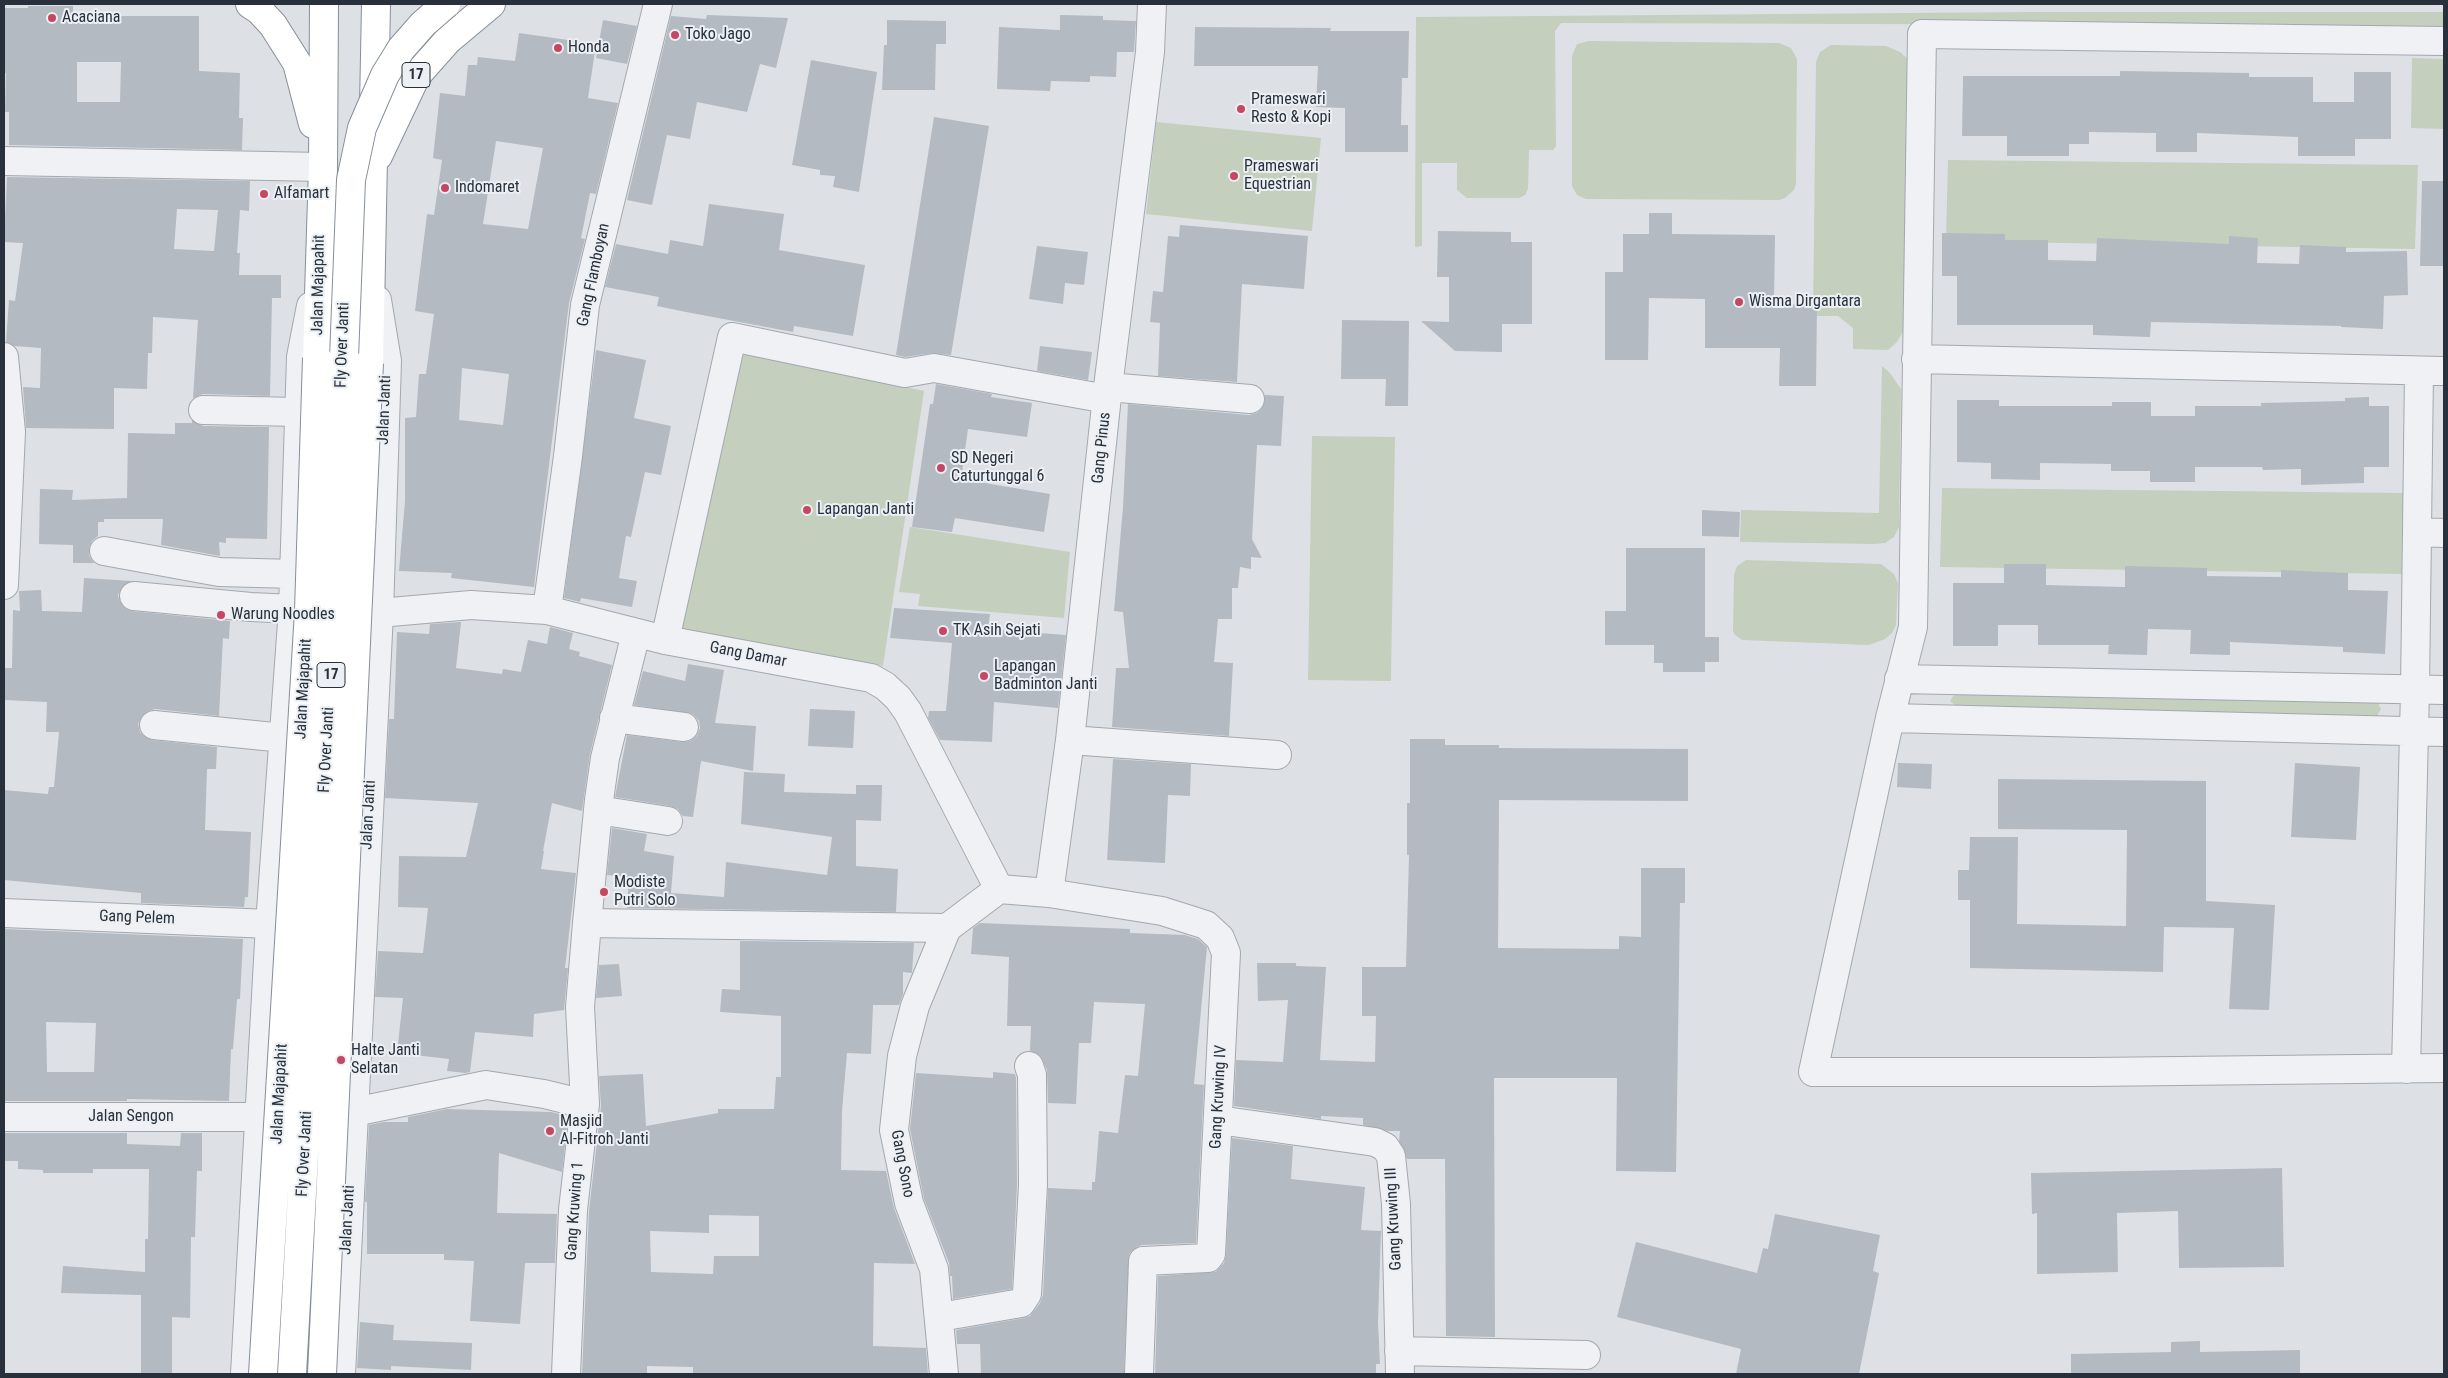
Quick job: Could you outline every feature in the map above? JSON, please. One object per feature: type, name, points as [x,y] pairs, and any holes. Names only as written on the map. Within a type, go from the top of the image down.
[{"type":"highway","points":[[250,4],[259,10],[273,25],[296,63],[323,167]]},
{"type":"highway","name":"Jalan Majapahit","points":[[264,1374],[309,611],[323,167],[324,4]]},
{"type":"highway","name":"17","points":[[322,1374],[369,363],[376,4]]},
{"type":"highway","name":"Fly Over Janti","points":[[292,1374],[334,612],[348,207],[351,180],[362,128],[385,75],[401,49],[423,24],[446,4]]},
{"type":"highway","name":"17","points":[[372,169],[402,101],[416,76],[448,40],[490,4]]},
{"type":"street","name":"Gang Flamboyan","points":[[547,610],[568,456],[585,305],[658,4]]},
{"type":"street","name":"Gang Pinus","points":[[1049,893],[1070,740],[1108,393],[1150,52],[1152,4]]},
{"type":"street","points":[[2444,41],[1922,34],[1913,626],[1890,718],[1813,1072],[2444,1068]]},
{"type":"street","points":[[4,162],[323,167]]},
{"type":"street","name":"Jalan Janti","points":[[341,1374],[379,613],[387,361],[370,257]]},
{"type":"street","points":[[245,1374],[270,924],[295,574],[301,357],[320,259]]},
{"type":"street","points":[[665,640],[732,337],[905,374],[934,368],[1108,393],[1250,399]]},
{"type":"street","points":[[4,357],[11,432],[4,585]]},
{"type":"street","points":[[1916,359],[2432,371],[2417,532],[2406,1069]]},
{"type":"street","points":[[203,410],[299,412]]},
{"type":"street","points":[[2417,532],[2444,533]]},
{"type":"street","points":[[104,551],[219,572],[295,574]]},
{"type":"street","points":[[134,596],[293,609]]},
{"type":"street","name":"Gang Damar","points":[[379,613],[471,605],[547,610],[665,640],[871,678],[885,686],[898,698],[908,712],[999,889]]},
{"type":"street","name":"Gang Kruwing 1","points":[[566,1374],[572,1210],[585,1104],[580,1007],[587,923],[598,810],[614,718],[636,633]]},
{"type":"street","points":[[1899,679],[2444,690]]},
{"type":"street","points":[[614,718],[684,728]]},
{"type":"street","points":[[1890,718],[2444,732]]},
{"type":"street","points":[[154,725],[284,738]]},
{"type":"street","points":[[1070,740],[1277,755]]},
{"type":"street","points":[[598,810],[668,821]]},
{"type":"street","points":[[277,833],[368,839]]},
{"type":"street","points":[[587,923],[947,928],[999,889]]},
{"type":"street","name":"Gang Kruwing IV","points":[[999,889],[1049,893],[1162,911],[1206,925],[1220,938],[1226,953],[1211,1254],[1208,1258],[1143,1261],[1139,1374]]},
{"type":"street","name":"Gang Pelem","points":[[4,913],[270,924]]},
{"type":"street","name":"Gang Sono","points":[[944,1374],[934,1269],[909,1203],[894,1130],[902,1056],[915,1006],[947,928]]},
{"type":"street","points":[[940,1317],[1021,1303],[1027,1294],[1033,1186],[1032,1075],[1029,1066]]},
{"type":"street","points":[[354,1112],[486,1086],[544,1094],[585,1104]]},
{"type":"street","name":"Jalan Sengon","points":[[4,1117],[258,1117]]},
{"type":"street","name":"Gang Kruwing III","points":[[1218,1120],[1375,1142],[1386,1147],[1391,1156],[1396,1204],[1400,1362]]},
{"type":"street","points":[[1400,1362],[1586,1355]]},
{"type":"green space","points":[[2032,12],[2444,12],[2444,26],[1561,23],[1555,31],[1556,146],[1553,150],[1529,150],[1528,189],[1525,195],[1519,198],[1467,198],[1457,190],[1457,163],[1422,163],[1422,246],[1415,247],[1416,17]]},
{"type":"green space","points":[[1589,41],[1779,43],[1791,48],[1797,59],[1796,184],[1794,190],[1785,198],[1779,200],[1586,199],[1577,195],[1572,186],[1572,56],[1577,44]]},
{"type":"green space","points":[[1831,45],[1886,46],[1900,52],[1910,61],[1904,330],[1897,342],[1888,350],[1853,349],[1853,328],[1838,316],[1813,316],[1816,62],[1820,52]]},
{"type":"green space","points":[[2412,58],[2444,59],[2444,129],[2411,128]]},
{"type":"green space","name":"Prameswari Equestrian","points":[[1156,122],[1321,138],[1312,231],[1146,214]]},
{"type":"green space","points":[[1948,160],[2418,165],[2415,249],[1946,241]]},
{"type":"green space","name":"Lapangan Janti","points":[[743,351],[924,391],[883,666],[681,630]]},
{"type":"green space","points":[[1882,366],[1890,373],[1901,389],[1899,527],[1894,537],[1885,543],[1874,544],[1740,542],[1741,510],[1879,513]]},
{"type":"green space","points":[[1312,436],[1395,437],[1391,681],[1308,680]]},
{"type":"green space","points":[[1942,488],[2403,493],[2402,574],[1940,567]]},
{"type":"green space","points":[[910,527],[1070,552],[1064,618],[918,606],[920,594],[899,592]]},
{"type":"green space","points":[[1746,560],[1881,564],[1894,574],[1898,583],[1896,625],[1892,633],[1885,639],[1869,645],[1742,640],[1733,631],[1734,575],[1737,566]]},
{"type":"green space","points":[[1959,693],[2377,701],[2381,709],[2377,716],[1959,709],[1950,701],[1954,695]]},
{"type":"building","points":[[28,6],[73,6],[73,16],[199,16],[199,71],[240,73],[239,118],[243,118],[242,150],[9,145],[9,112],[5,112],[4,8],[28,8]],"holes":[[[77,62],[121,62],[120,102],[77,102]]]},
{"type":"building","points":[[707,15],[788,18],[776,68],[760,64],[747,112],[697,102],[690,139],[667,135],[652,205],[627,200],[671,16],[706,19]]},
{"type":"building","points":[[1060,15],[1103,16],[1103,20],[1136,21],[1134,52],[1117,52],[1116,77],[1090,76],[1090,82],[1051,81],[1050,91],[997,89],[999,27],[1060,30]]},
{"type":"building","points":[[603,20],[637,26],[627,64],[596,58]]},
{"type":"building","points":[[887,20],[946,21],[946,44],[936,44],[935,90],[882,90],[884,45],[887,45]]},
{"type":"building","points":[[1195,27],[1331,28],[1330,31],[1409,31],[1408,78],[1402,78],[1401,125],[1408,125],[1408,152],[1345,152],[1345,108],[1316,107],[1318,66],[1194,66]]},
{"type":"building","points":[[519,33],[596,44],[588,98],[618,103],[596,194],[590,193],[581,238],[585,239],[569,303],[534,587],[451,578],[452,573],[399,571],[405,501],[405,418],[416,417],[419,374],[426,374],[434,314],[415,311],[427,214],[434,215],[442,160],[433,158],[440,93],[465,96],[468,65],[477,65],[478,57],[515,61]],"holes":[[[496,141],[543,148],[528,229],[483,224]],[[462,368],[509,374],[503,425],[459,420]]]},
{"type":"building","points":[[811,60],[877,72],[859,192],[833,187],[835,176],[820,175],[820,170],[792,165]]},
{"type":"building","points":[[2120,71],[2249,73],[2249,77],[2313,77],[2313,102],[2354,102],[2354,72],[2391,72],[2391,139],[2355,139],[2355,156],[2298,156],[2298,137],[2197,133],[2197,152],[2156,152],[2156,133],[2089,132],[2089,144],[2069,144],[2069,156],[2007,156],[2007,136],[1962,136],[1963,76],[2120,76]]},
{"type":"building","points":[[934,117],[989,126],[951,355],[932,353],[905,357],[896,355]]},
{"type":"building","points":[[7,177],[250,181],[249,211],[240,210],[237,253],[240,253],[239,275],[281,275],[281,298],[272,298],[270,396],[203,394],[193,398],[198,320],[153,317],[152,353],[148,353],[147,389],[114,388],[114,429],[26,428],[23,387],[40,388],[41,348],[14,346],[6,342],[9,300],[15,301],[23,243],[4,242]],"holes":[[[177,209],[218,210],[214,251],[174,249]]]},
{"type":"building","points":[[2422,181],[2444,181],[2444,266],[2420,266]]},
{"type":"building","points":[[709,204],[784,214],[779,250],[865,265],[853,336],[794,326],[793,332],[686,312],[657,306],[659,297],[605,287],[616,244],[668,254],[670,240],[703,246]]},
{"type":"building","name":"Wisma Dirgantara","points":[[1649,213],[1672,213],[1672,234],[1775,235],[1774,304],[1817,305],[1816,386],[1779,386],[1780,348],[1705,348],[1705,299],[1649,298],[1648,360],[1605,360],[1605,272],[1623,272],[1623,234],[1649,234]]},
{"type":"building","points":[[1180,225],[1308,236],[1304,289],[1242,284],[1237,382],[1158,376],[1160,323],[1150,322],[1153,291],[1163,292],[1168,236],[1179,237]]},
{"type":"building","points":[[1438,231],[1511,232],[1511,242],[1532,242],[1532,324],[1502,324],[1502,352],[1455,351],[1421,321],[1449,322],[1449,277],[1437,277]]},
{"type":"building","points":[[1942,233],[2005,234],[2005,240],[2048,240],[2048,260],[2096,261],[2097,238],[2229,244],[2229,236],[2258,238],[2257,263],[2299,264],[2300,245],[2346,247],[2346,252],[2407,251],[2408,295],[2384,296],[2383,329],[2341,326],[2151,322],[2150,337],[2093,335],[2093,325],[1957,325],[1957,276],[1942,276]]},
{"type":"building","points":[[1037,246],[1088,252],[1084,285],[1065,283],[1063,304],[1029,299]]},
{"type":"building","points":[[1342,320],[1409,321],[1408,406],[1385,406],[1386,379],[1341,379]]},
{"type":"building","points":[[1040,346],[1092,352],[1088,380],[1037,371]]},
{"type":"building","points":[[596,350],[646,360],[634,418],[671,426],[661,475],[645,472],[631,537],[626,536],[619,578],[637,581],[632,607],[581,598],[580,602],[564,598]]},
{"type":"building","points":[[936,384],[992,394],[991,397],[1032,403],[1027,437],[968,429],[961,479],[1050,494],[1044,532],[955,518],[952,532],[912,527],[930,404],[933,404]]},
{"type":"building","points":[[1265,395],[1284,396],[1281,446],[1257,445],[1252,539],[1262,558],[1251,557],[1251,569],[1240,567],[1238,588],[1232,588],[1232,619],[1218,619],[1214,662],[1233,663],[1229,736],[1112,727],[1116,668],[1129,668],[1123,612],[1114,611],[1123,507],[1128,404],[1249,415],[1257,413],[1262,408]]},
{"type":"building","points":[[2369,397],[2369,406],[2389,406],[2389,467],[2364,467],[2364,483],[2301,485],[2301,469],[2263,470],[2262,467],[2195,467],[2195,482],[2150,482],[2150,471],[2111,471],[2111,464],[2040,463],[2040,480],[1991,479],[1991,463],[1957,462],[1957,400],[1999,400],[1999,406],[2112,406],[2112,402],[2151,402],[2151,416],[2195,416],[2195,406],[2261,406],[2261,403],[2345,401],[2345,398]]},
{"type":"building","points":[[192,420],[203,426],[269,427],[267,539],[226,538],[226,543],[219,542],[220,556],[161,545],[163,519],[104,519],[104,522],[98,522],[98,536],[92,541],[89,548],[89,556],[94,563],[73,563],[73,545],[39,544],[40,489],[73,490],[72,500],[127,498],[128,433],[175,434],[175,423],[192,423]]},
{"type":"building","points":[[1702,510],[1740,512],[1739,537],[1702,536]]},
{"type":"building","points":[[1626,548],[1705,548],[1705,637],[1719,637],[1719,662],[1705,662],[1705,672],[1663,672],[1663,663],[1654,663],[1654,645],[1605,645],[1605,611],[1626,611]]},
{"type":"building","points":[[2004,564],[2046,564],[2046,585],[2125,587],[2125,566],[2207,568],[2207,576],[2281,577],[2281,570],[2348,573],[2348,590],[2388,591],[2385,654],[2343,652],[2343,647],[2230,642],[2230,655],[2190,654],[2191,630],[2148,629],[2147,655],[2108,654],[2109,645],[2038,645],[2038,625],[1998,625],[1998,646],[1953,646],[1953,583],[2004,583]]},
{"type":"building","points":[[84,578],[132,581],[122,587],[118,595],[120,602],[125,608],[132,611],[230,621],[229,639],[223,638],[219,716],[155,709],[148,711],[142,716],[138,724],[140,732],[152,740],[217,747],[216,769],[207,769],[205,830],[251,832],[248,897],[245,897],[244,907],[141,903],[141,893],[4,880],[4,790],[48,794],[49,787],[54,787],[59,732],[46,732],[47,702],[4,700],[4,668],[12,668],[13,610],[20,611],[19,591],[41,590],[42,611],[82,612]]},
{"type":"building","points":[[894,608],[990,614],[988,629],[1066,635],[1058,708],[994,702],[992,742],[940,740],[928,718],[929,711],[946,711],[952,643],[890,638]]},
{"type":"building","points":[[461,622],[456,668],[502,674],[503,669],[521,672],[528,640],[547,644],[550,627],[573,633],[569,649],[580,652],[579,656],[612,665],[590,754],[582,811],[552,803],[543,851],[541,869],[576,873],[565,968],[568,968],[564,1010],[534,1014],[533,1037],[475,1032],[470,1072],[465,1073],[447,1071],[449,1059],[397,1053],[403,998],[375,997],[378,951],[423,953],[428,908],[398,907],[399,856],[466,857],[478,803],[385,798],[389,719],[394,719],[397,632],[429,634],[430,624]]},
{"type":"building","points":[[688,664],[724,670],[715,723],[756,726],[753,771],[701,761],[693,817],[683,816],[678,809],[670,806],[615,797],[627,735],[682,742],[690,741],[697,736],[700,728],[699,721],[693,714],[634,705],[643,671],[685,681]]},
{"type":"building","points":[[810,709],[855,711],[853,748],[808,746]]},
{"type":"building","points":[[1410,739],[1445,739],[1445,745],[1499,745],[1499,748],[1688,749],[1688,801],[1499,800],[1498,948],[1619,949],[1619,936],[1641,937],[1641,868],[1685,868],[1685,903],[1680,903],[1676,1172],[1616,1171],[1617,1078],[1494,1078],[1495,1337],[1446,1336],[1445,1159],[1407,1159],[1399,1141],[1400,1131],[1388,1131],[1363,1125],[1363,1118],[1321,1116],[1321,1119],[1234,1106],[1236,1060],[1283,1062],[1288,1000],[1258,1001],[1257,963],[1296,963],[1296,966],[1326,967],[1320,1060],[1375,1062],[1376,1016],[1362,1016],[1362,967],[1406,967],[1409,855],[1407,855],[1407,803],[1410,803]]},
{"type":"building","points":[[1113,759],[1191,764],[1190,796],[1168,795],[1165,863],[1107,860]]},
{"type":"building","points":[[1898,763],[1932,764],[1931,789],[1897,787]]},
{"type":"building","points":[[2295,763],[2360,767],[2356,840],[2291,837]]},
{"type":"building","points":[[744,772],[785,774],[784,792],[856,794],[856,785],[882,785],[881,821],[856,820],[856,866],[898,869],[896,912],[627,908],[629,877],[607,875],[612,828],[647,834],[644,851],[674,856],[671,893],[724,897],[726,862],[827,875],[832,837],[741,824]]},
{"type":"building","points":[[1998,779],[2206,781],[2206,901],[2275,905],[2269,1010],[2229,1009],[2234,928],[2164,927],[2163,972],[1970,968],[1970,900],[1958,900],[1958,870],[1969,870],[1970,837],[2018,837],[2017,924],[2126,926],[2127,830],[1998,829]]},
{"type":"building","points":[[980,923],[1130,929],[1130,933],[1185,935],[1198,939],[1207,947],[1194,1084],[1204,1085],[1196,1243],[1142,1245],[1135,1248],[1129,1254],[1124,1374],[981,1374],[980,1344],[957,1344],[956,1330],[1024,1318],[1030,1316],[1040,1303],[1043,1295],[1048,1188],[1092,1190],[1092,1182],[1095,1182],[1099,1131],[1118,1133],[1125,1075],[1138,1076],[1145,1004],[1094,1002],[1091,1043],[1079,1043],[1076,1104],[1048,1103],[1047,1070],[1040,1055],[1030,1051],[1031,1026],[1007,1026],[1009,957],[971,954],[973,928]]},
{"type":"building","points":[[4,929],[243,939],[240,999],[237,999],[233,1049],[231,1049],[229,1101],[127,1099],[127,1101],[4,1101]],"holes":[[[46,1022],[96,1023],[94,1072],[47,1072]]]},
{"type":"building","points":[[740,941],[914,943],[912,973],[903,972],[903,994],[899,1005],[873,1005],[871,1054],[847,1053],[842,1111],[841,1170],[886,1171],[894,1208],[915,1264],[874,1263],[873,1346],[926,1348],[928,1374],[693,1374],[693,1367],[647,1366],[647,1374],[582,1374],[589,1211],[601,1106],[599,1076],[643,1074],[646,1126],[718,1113],[718,1109],[774,1109],[776,1077],[781,1077],[781,1016],[720,1012],[722,989],[740,990]],"holes":[[[709,1215],[759,1216],[759,1256],[714,1256],[713,1274],[651,1272],[650,1231],[709,1233]]]},
{"type":"building","points":[[619,964],[622,996],[596,998],[599,965]]},
{"type":"building","points":[[993,1072],[1015,1074],[1016,1078],[1017,1185],[1012,1289],[953,1299],[952,1276],[950,1276],[949,1263],[924,1199],[910,1129],[916,1073],[993,1078]]},
{"type":"building","points":[[447,1109],[551,1112],[568,1116],[562,1172],[499,1153],[497,1213],[557,1214],[555,1263],[525,1263],[520,1324],[470,1321],[474,1261],[444,1260],[444,1254],[367,1254],[367,1202],[365,1202],[369,1125],[384,1122],[408,1122],[408,1117]]},
{"type":"building","points":[[4,1133],[127,1133],[127,1144],[180,1146],[181,1133],[202,1133],[202,1171],[197,1171],[195,1237],[191,1237],[190,1318],[172,1317],[172,1374],[141,1374],[141,1295],[61,1293],[63,1266],[145,1272],[145,1239],[148,1239],[149,1169],[93,1169],[93,1173],[43,1173],[43,1170],[18,1169],[18,1161],[4,1161]]},
{"type":"building","points":[[1232,1138],[1293,1146],[1291,1179],[1365,1187],[1361,1230],[1381,1231],[1378,1322],[1380,1364],[1376,1364],[1376,1374],[1155,1374],[1158,1276],[1215,1272],[1224,1263]]},
{"type":"building","points":[[2282,1168],[2284,1267],[2179,1268],[2178,1211],[2117,1213],[2118,1272],[2037,1274],[2037,1213],[2032,1214],[2031,1173]]},
{"type":"building","points":[[1775,1214],[1880,1235],[1873,1271],[1879,1273],[1859,1374],[1736,1374],[1741,1349],[1617,1317],[1636,1242],[1757,1273],[1763,1248],[1768,1249]]},
{"type":"building","points":[[360,1322],[394,1325],[393,1340],[472,1343],[471,1370],[391,1366],[391,1370],[357,1368]]},
{"type":"building","points":[[2200,1341],[2200,1352],[2300,1350],[2300,1374],[2071,1374],[2071,1354],[2171,1352],[2171,1342]]},
{"type":"place","name":"Acaciana","points":[[52,18]]},
{"type":"place","name":"Toko Jago","points":[[675,35]]},
{"type":"place","name":"Honda","points":[[558,48]]},
{"type":"place","name":"Prameswari Resto & Kopi","points":[[1241,109]]},
{"type":"place","name":"Prameswari Equestrian","points":[[1234,176]]},
{"type":"place","name":"Indomaret","points":[[445,188]]},
{"type":"place","name":"Alfamart","points":[[264,194]]},
{"type":"place","name":"Wisma Dirgantara","points":[[1739,302]]},
{"type":"place","name":"SD Negeri Caturtunggal 6","points":[[941,468]]},
{"type":"place","name":"Lapangan Janti","points":[[807,510]]},
{"type":"place","name":"Warung Noodles","points":[[221,615]]},
{"type":"place","name":"TK Asih Sejati","points":[[943,631]]},
{"type":"place","name":"Lapangan Badminton Janti","points":[[984,676]]},
{"type":"place","name":"Modiste Putri Solo","points":[[604,892]]},
{"type":"place","name":"Halte Janti Selatan","points":[[341,1060]]},
{"type":"place","name":"Masjid Al-Fitroh Janti","points":[[550,1131]]}]
